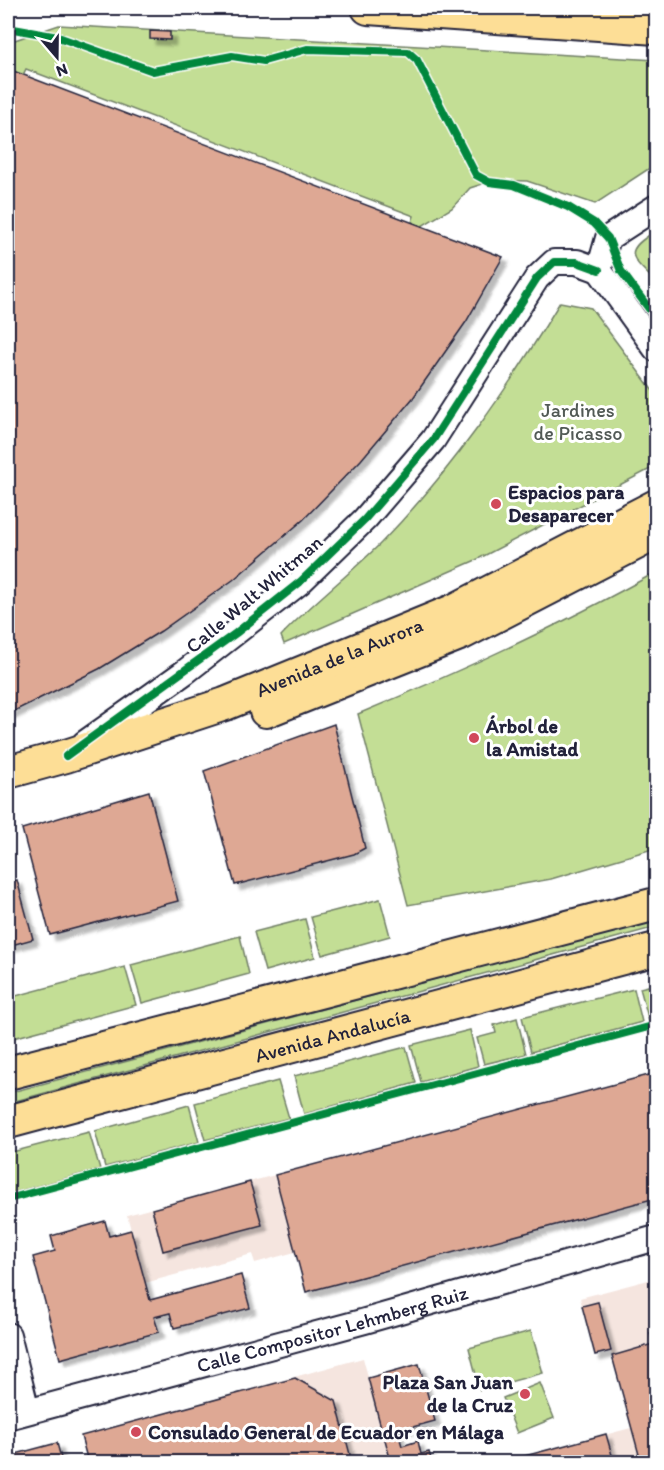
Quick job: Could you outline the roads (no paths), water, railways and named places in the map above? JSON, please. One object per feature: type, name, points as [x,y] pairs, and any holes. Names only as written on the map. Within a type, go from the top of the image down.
[{"type":"main road","points":[[368,8],[657,28]]},
{"type":"main road","name":"Avenida de la Aurora","points":[[8,772],[66,756],[225,704],[453,611],[657,506]]},
{"type":"main road","name":"Avenida de la Aurora","points":[[8,793],[166,747],[462,633],[657,533]]},
{"type":"main road","points":[[598,919],[657,894]]},
{"type":"main road","points":[[8,1073],[657,904]]},
{"type":"main road","name":"Avenida Andalucía","points":[[8,1122],[650,952]]},
{"type":"street","points":[[657,207],[608,238],[599,270],[657,349]]},
{"type":"street","name":"Calle Walt Whitman","points":[[66,756],[236,633],[300,582],[365,519],[433,440],[537,278],[554,262],[577,262],[599,270]]},
{"type":"street","name":"Calle Compositor Lehmberg Ruiz","points":[[17,1414],[365,1321],[657,1238]]},
{"type":"street","points":[[8,1335],[17,1414]]},
{"type":"place","name":"Espacios para Desaparecer","points":[[496,504]]},
{"type":"place","name":"Árbol de la Amistad","points":[[474,738]]},
{"type":"place","name":"Plaza San Juan de la Cruz","points":[[525,1394]]},
{"type":"place","name":"Consulado General de Ecuador en Málaga","points":[[136,1432]]},
{"type":"park label","name":"Jardines de Picasso","points":[[578,422]]}]
